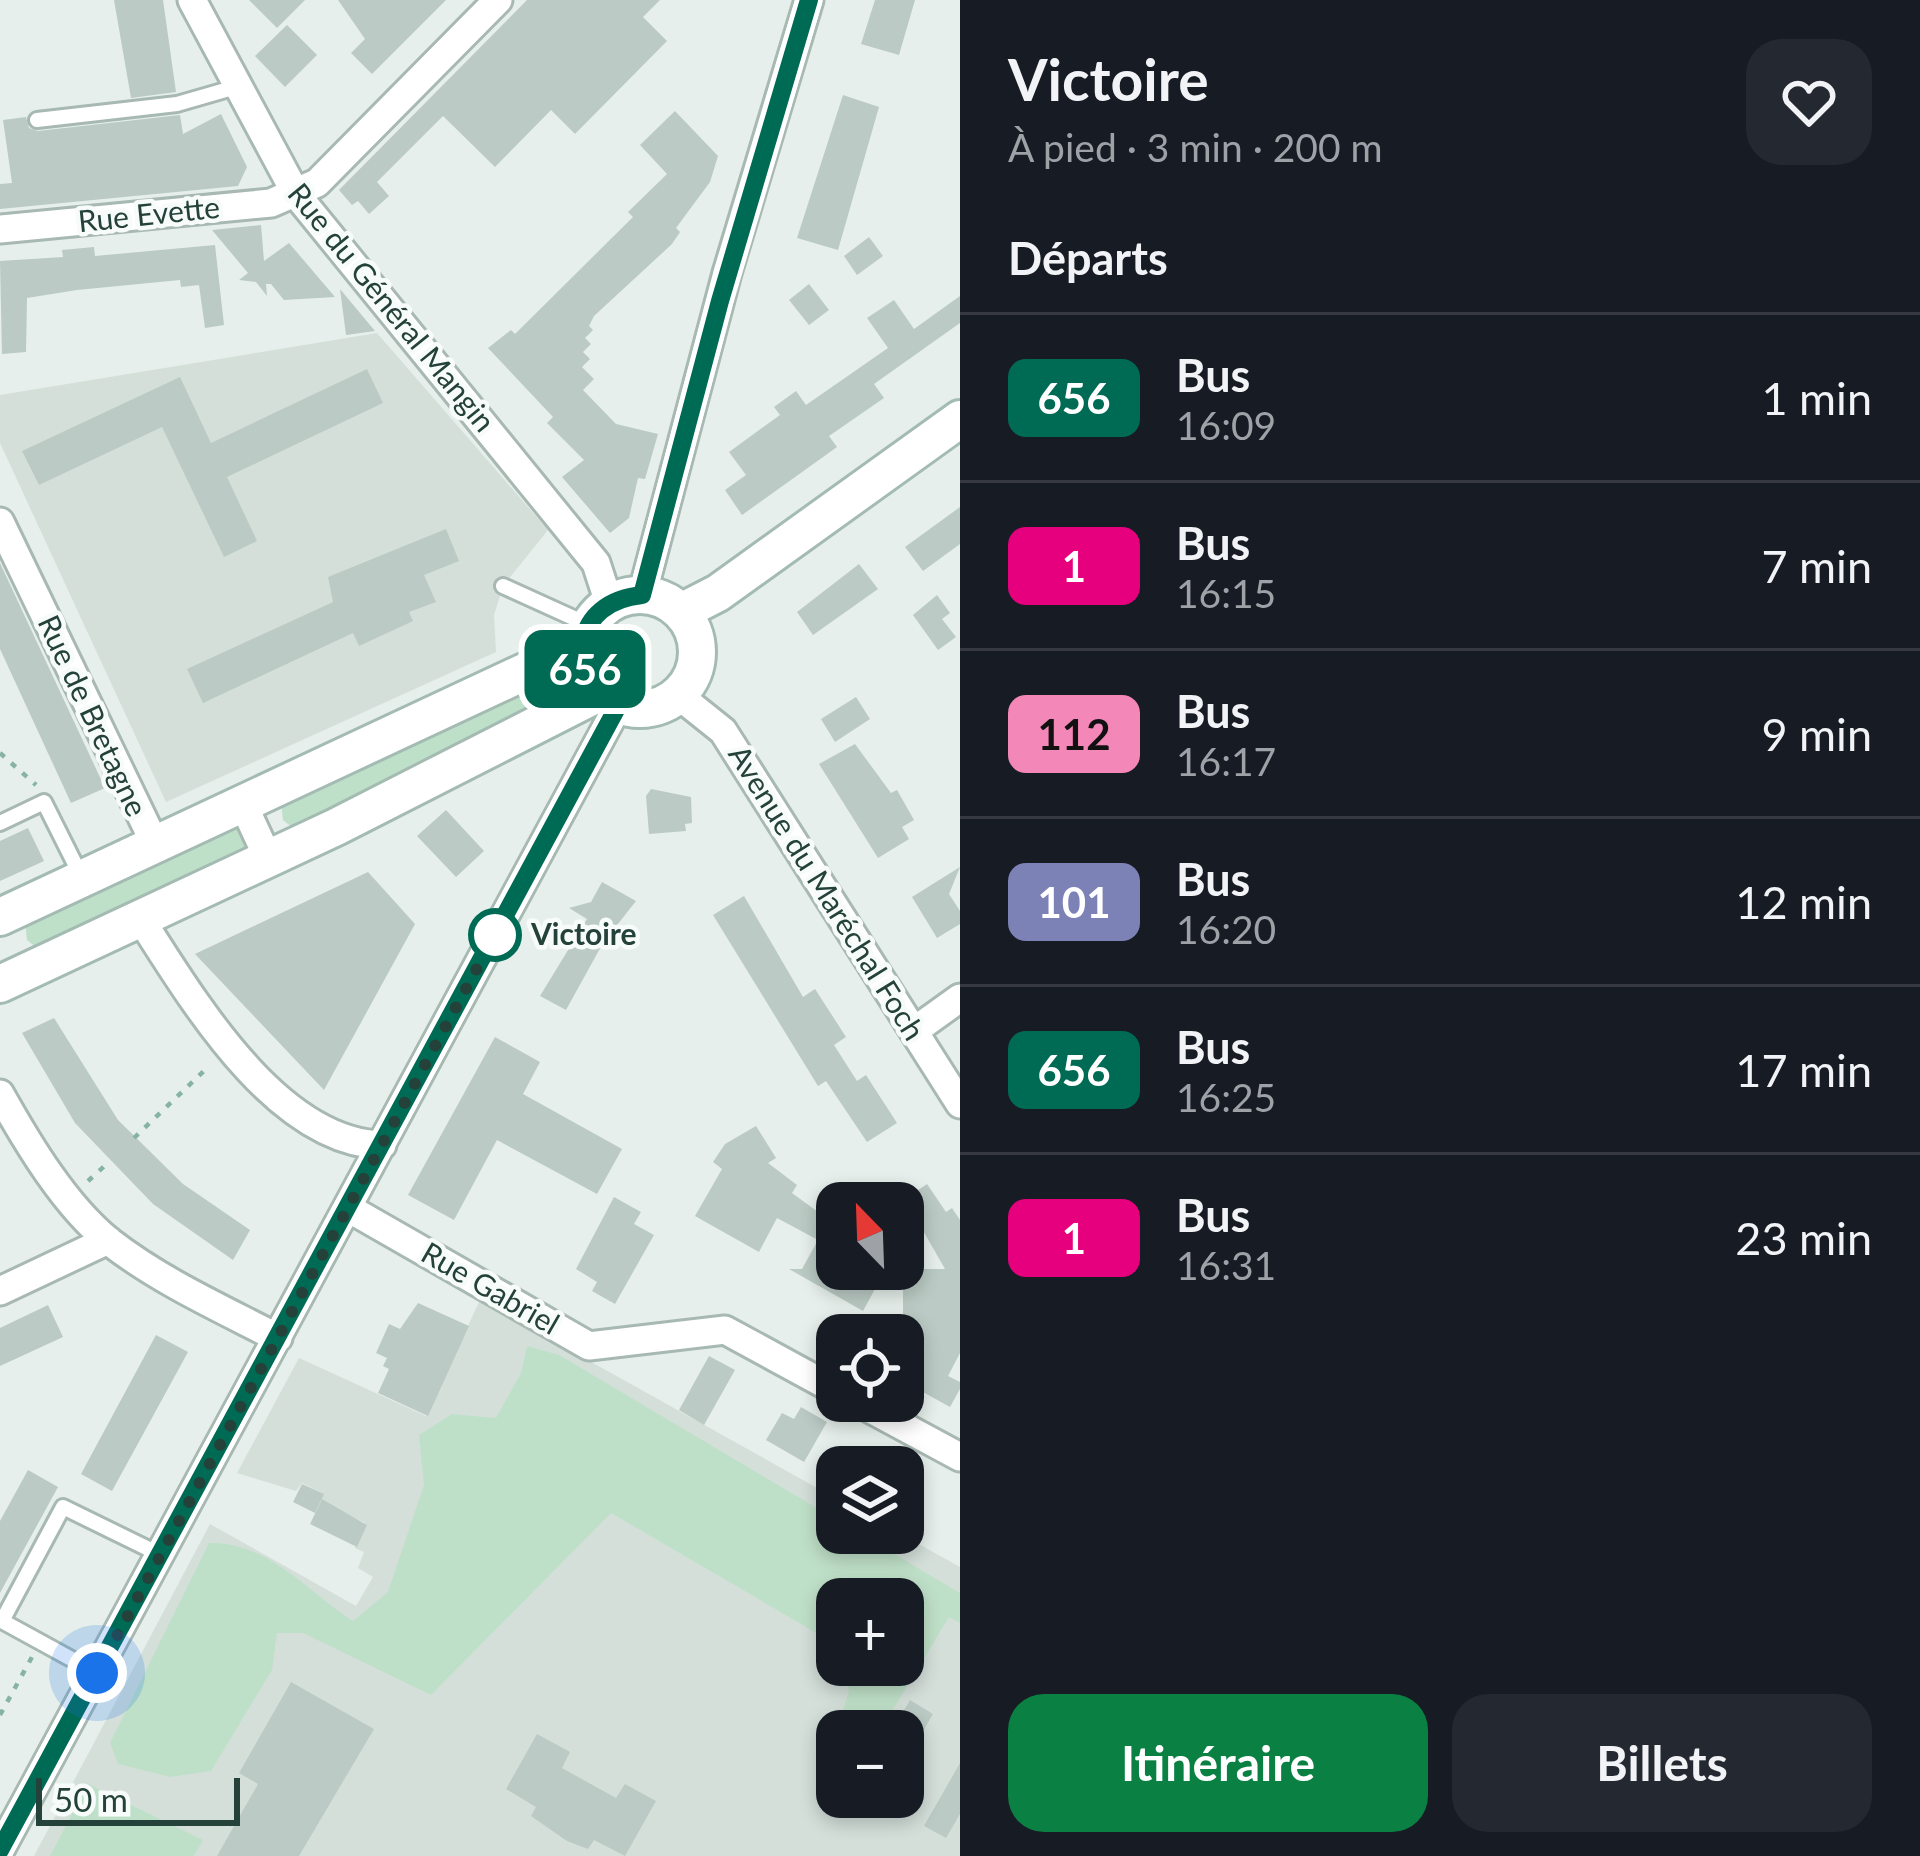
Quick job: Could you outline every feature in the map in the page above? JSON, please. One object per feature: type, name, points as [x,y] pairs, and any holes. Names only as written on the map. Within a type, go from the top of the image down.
[{"type":"street","name":"Rue du Général Mangin","points":[[192,0],[296,194],[596,562],[606,617]]},
{"type":"street","points":[[296,194],[317,182],[498,0]]},
{"type":"street","points":[[609,700],[585,671],[720,301],[809,0]]},
{"type":"street","name":"Rue Evette","points":[[0,229],[271,202],[296,194]]},
{"type":"street","points":[[681,612],[718,593],[960,419]]},
{"type":"street","name":"Rue de Bretagne","points":[[0,522],[155,844]]},
{"type":"street","points":[[0,917],[243,804],[606,617],[663,599],[681,612],[694,632],[697,654],[692,677],[660,706],[609,700],[552,722],[140,918],[4,972]]},
{"type":"street","name":"Avenue du Maréchal Foch","points":[[677,695],[723,731],[960,1104]]},
{"type":"street","points":[[0,1850],[382,1145],[609,700]]},
{"type":"street","points":[[243,804],[268,858]]},
{"type":"street","points":[[140,918],[227,1049],[342,1142],[382,1145]]},
{"type":"street","points":[[914,1031],[960,998]]},
{"type":"street","points":[[0,1094],[21,1131],[108,1240],[196,1296],[278,1338]]},
{"type":"street","name":"Rue Gabriel","points":[[348,1208],[589,1346],[724,1330],[816,1380]]},
{"type":"street","points":[[0,1291],[108,1240]]},
{"type":"street","points":[[895,1422],[960,1457]]},
{"type":"lane","points":[[37,120],[177,104],[236,86]]},
{"type":"lane","points":[[503,586],[606,617]]},
{"type":"lane","points":[[0,823],[44,802],[82,879]]},
{"type":"lane","points":[[97,1673],[2,1622],[62,1508],[161,1555]]},
{"type":"path","points":[[0,754],[34,780],[44,802]]},
{"type":"path","points":[[134,1138],[227,1049]]},
{"type":"path","points":[[0,1715],[40,1642]]},
{"type":"shaded area","points":[[377,333],[548,530],[503,586],[494,615],[496,652],[166,802],[0,443],[0,395]]},
{"type":"shaded area","points":[[480,1300],[816,1487],[816,1554],[924,1554],[924,1547],[960,1567],[960,1856],[34,1856],[210,1524],[356,1606],[373,1577],[358,1568],[364,1552],[355,1548],[365,1523],[320,1500],[322,1493],[302,1483],[296,1491],[237,1473],[299,1358],[426,1416]]},
{"type":"green space","points":[[555,675],[567,700],[293,828],[283,820],[281,802]]},
{"type":"green space","points":[[235,824],[248,849],[37,948],[27,940],[25,922]]},
{"type":"green space","points":[[527,1346],[559,1355],[816,1508],[816,1554],[894,1554],[960,1593],[960,1623],[949,1617],[924,1658],[924,1578],[816,1578],[816,1633],[611,1513],[431,1695],[303,1633],[277,1633],[272,1670],[211,1771],[170,1777],[118,1764],[110,1743],[209,1543],[250,1550],[268,1559],[353,1621],[388,1592],[424,1485],[419,1435],[452,1414],[496,1418],[521,1373]]},
{"type":"green space","points":[[848,1686],[907,1686],[893,1710],[843,1710]]},
{"type":"green space","points":[[88,1784],[203,1840],[194,1856],[50,1856]]},
{"type":"building","points":[[114,0],[163,0],[176,92],[131,98]]},
{"type":"building","points":[[249,0],[305,0],[277,28]]},
{"type":"building","points":[[338,0],[446,0],[372,74],[351,53],[365,39]]},
{"type":"building","points":[[527,0],[660,0],[643,17],[667,41],[575,134],[551,110],[495,167],[443,116],[377,182],[389,196],[369,214],[358,201],[352,205],[339,190]]},
{"type":"building","points":[[875,0],[915,0],[899,55],[861,44]]},
{"type":"building","points":[[287,25],[317,55],[285,87],[255,56]]},
{"type":"building","points":[[843,95],[879,107],[838,250],[797,238]]},
{"type":"building","points":[[675,111],[718,156],[710,182],[676,228],[680,232],[672,244],[594,316],[589,326],[593,330],[585,338],[591,344],[583,352],[590,359],[582,367],[594,379],[583,390],[616,424],[658,434],[645,479],[638,478],[629,518],[610,533],[562,477],[584,460],[547,423],[553,417],[488,348],[511,330],[515,334],[633,217],[628,212],[667,174],[640,145]]},
{"type":"building","points":[[221,114],[247,167],[238,186],[0,209],[0,184],[12,183],[3,120],[26,117],[29,128],[38,131],[180,115],[183,134]]},
{"type":"building","points":[[261,225],[264,261],[289,243],[335,297],[284,300],[271,284],[266,284],[267,296],[256,282],[239,280],[248,273],[212,230]]},
{"type":"building","points":[[869,237],[883,256],[857,275],[844,256]]},
{"type":"building","points":[[215,245],[224,325],[205,328],[199,285],[181,287],[180,280],[77,290],[27,298],[26,352],[2,354],[0,261],[63,257],[62,250],[94,247],[95,256]]},
{"type":"building","points":[[809,284],[829,310],[809,325],[789,300]]},
{"type":"building","points":[[340,289],[375,331],[346,335]]},
{"type":"building","points":[[960,296],[960,323],[874,384],[884,398],[829,436],[837,447],[742,515],[725,490],[746,475],[729,452],[780,415],[774,407],[796,391],[806,405],[888,348],[867,318],[894,300],[914,329]]},
{"type":"building","points":[[367,369],[383,403],[227,477],[257,541],[224,557],[162,427],[39,485],[22,451],[180,377],[211,443]]},
{"type":"building","points":[[960,507],[960,544],[923,571],[905,547]]},
{"type":"building","points":[[446,529],[459,561],[424,575],[436,602],[409,612],[413,621],[359,646],[353,633],[203,703],[187,669],[333,602],[328,577]]},
{"type":"building","points":[[0,563],[105,788],[71,803],[0,649]]},
{"type":"building","points":[[859,564],[878,589],[813,635],[797,612]]},
{"type":"building","points":[[937,595],[950,613],[942,619],[956,637],[938,650],[913,615]]},
{"type":"building","points":[[856,697],[870,719],[835,742],[821,719]]},
{"type":"building","points":[[855,744],[891,793],[897,790],[914,820],[902,827],[909,839],[878,858],[819,764]]},
{"type":"building","points":[[651,789],[691,797],[692,823],[685,824],[686,831],[649,834],[646,796]]},
{"type":"building","points":[[446,810],[484,851],[456,877],[417,836]]},
{"type":"building","points":[[28,828],[44,861],[0,881],[0,841]]},
{"type":"building","points":[[960,867],[949,894],[960,911],[960,924],[937,938],[912,897]]},
{"type":"building","points":[[368,872],[415,924],[324,1090],[195,954]]},
{"type":"building","points":[[602,882],[636,901],[603,943],[566,1010],[540,996],[587,919],[569,908],[591,902]]},
{"type":"building","points":[[744,896],[803,997],[815,989],[846,1037],[834,1045],[857,1081],[866,1075],[897,1123],[867,1142],[826,1081],[818,1086],[713,915]]},
{"type":"building","points":[[54,1018],[118,1120],[183,1184],[250,1230],[233,1260],[153,1204],[75,1123],[22,1033]]},
{"type":"building","points":[[495,1037],[540,1062],[523,1094],[622,1149],[597,1194],[497,1140],[454,1220],[408,1195]]},
{"type":"building","points":[[756,1126],[776,1158],[768,1163],[797,1185],[792,1193],[816,1211],[816,1239],[777,1218],[759,1252],[695,1216],[722,1169],[713,1162],[725,1144]]},
{"type":"building","points":[[927,1184],[946,1212],[952,1208],[960,1220],[960,1353],[948,1376],[960,1382],[960,1389],[950,1407],[924,1393],[924,1314],[903,1314],[903,1290],[924,1290],[924,1269],[945,1269],[924,1232]]},
{"type":"building","points":[[614,1197],[641,1212],[634,1224],[654,1235],[615,1304],[592,1291],[597,1282],[576,1269]]},
{"type":"building","points":[[816,1244],[816,1284],[789,1269],[802,1269]]},
{"type":"building","points":[[826,1290],[874,1290],[863,1311]]},
{"type":"building","points":[[418,1303],[469,1326],[428,1416],[378,1393],[389,1369],[383,1366],[387,1358],[376,1353],[389,1324],[400,1329]]},
{"type":"building","points":[[48,1305],[63,1337],[0,1366],[0,1328]]},
{"type":"building","points":[[156,1335],[188,1352],[112,1491],[81,1474]]},
{"type":"building","points":[[709,1356],[735,1370],[704,1425],[679,1410]]},
{"type":"building","points":[[801,1407],[816,1416],[816,1422],[827,1422],[804,1462],[766,1440],[782,1413],[794,1419]]},
{"type":"building","points":[[28,1470],[58,1487],[0,1593],[0,1521]]},
{"type":"building","points":[[302,1484],[324,1494],[315,1513],[293,1502]]},
{"type":"building","points":[[322,1499],[367,1525],[357,1547],[310,1524]]},
{"type":"building","points":[[291,1682],[374,1729],[299,1856],[217,1856],[258,1784],[239,1773]]},
{"type":"building","points":[[910,1700],[933,1714],[924,1729],[924,1710],[904,1710]]},
{"type":"building","points":[[537,1734],[570,1752],[562,1768],[616,1798],[625,1784],[656,1801],[625,1856],[594,1840],[588,1849],[567,1841],[531,1816],[536,1807],[506,1789]]},
{"type":"building","points":[[960,1763],[960,1814],[946,1838],[924,1826]]},
{"type":"bus line","name":"656","points":[[0,1850],[618,706],[599,693],[585,671],[582,645],[597,612],[625,596],[642,595],[650,550],[809,0]]},
{"type":"place","name":"Victoire","points":[[495,935]]},
{"type":"route","points":[[97,1673],[495,935]]}]
